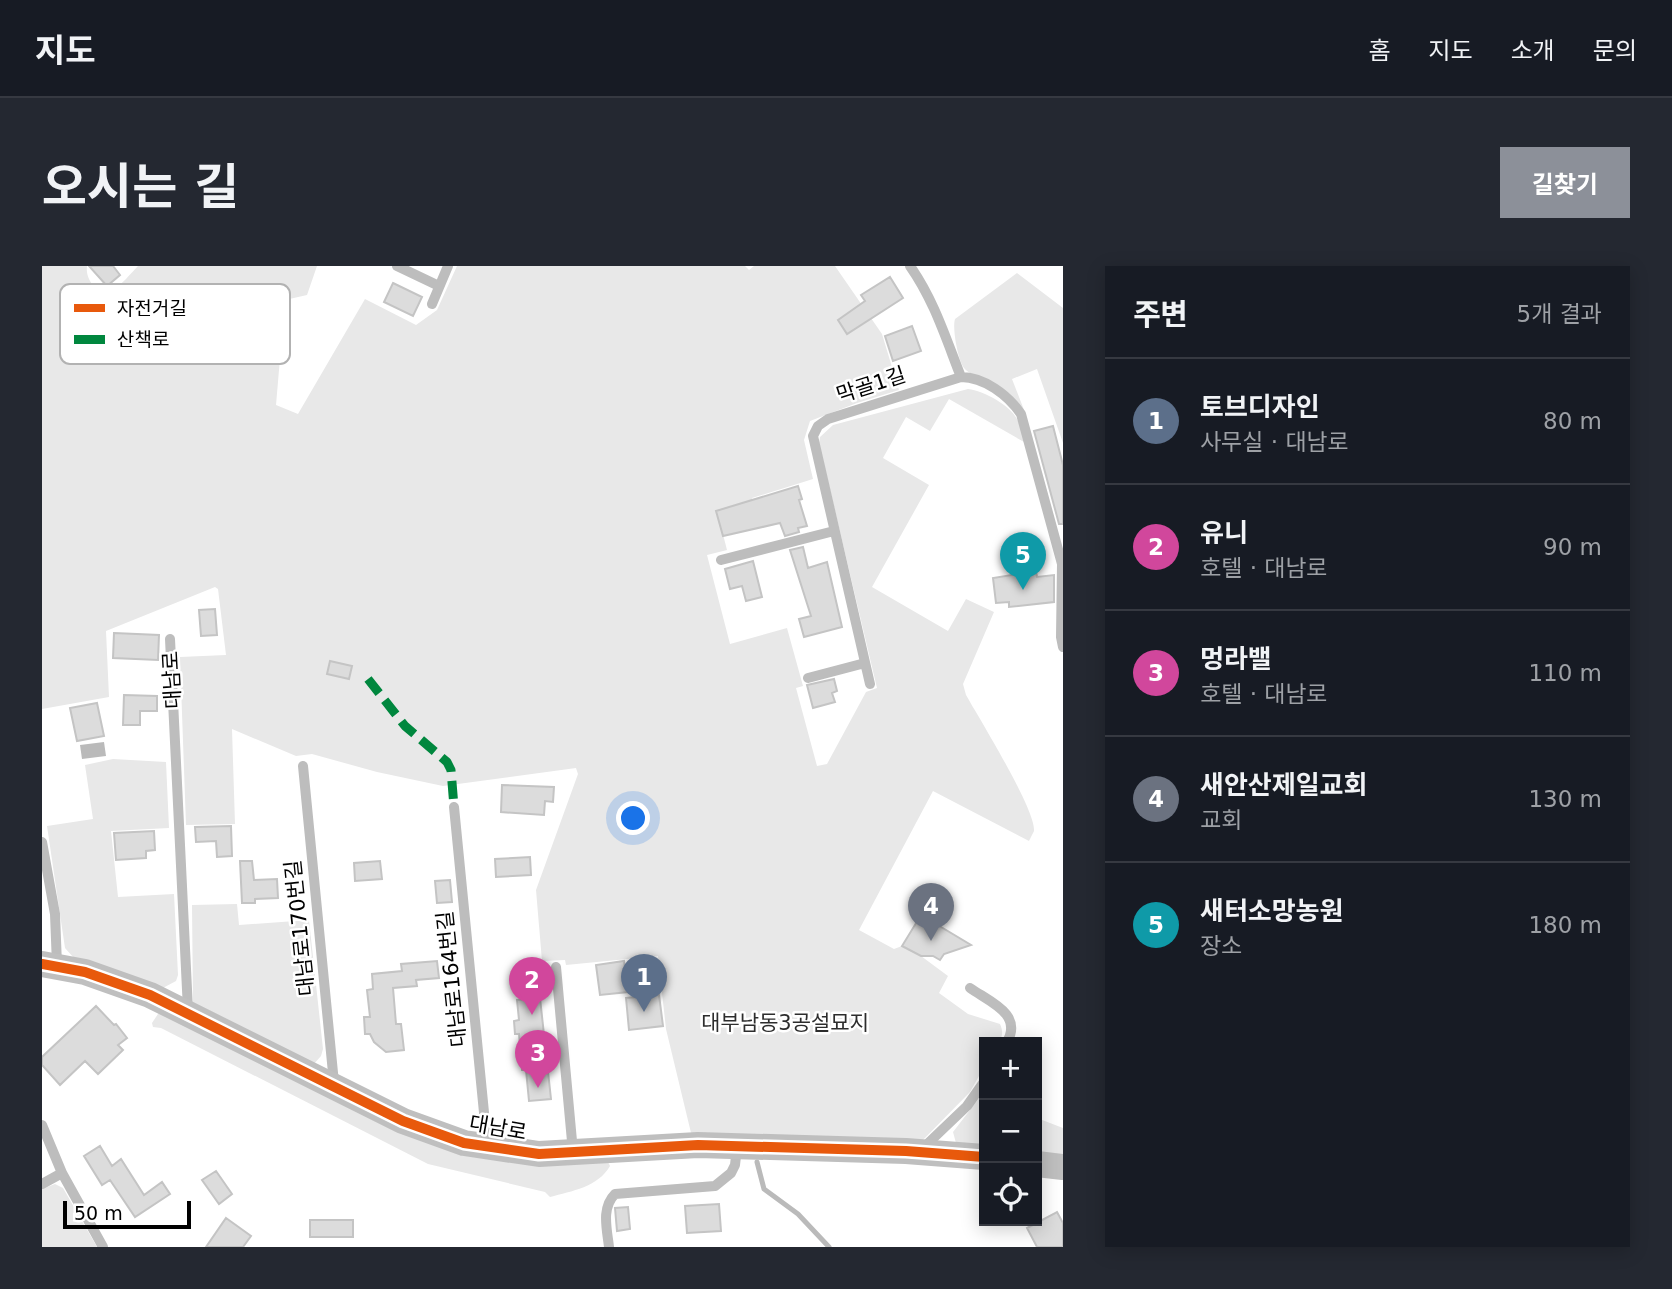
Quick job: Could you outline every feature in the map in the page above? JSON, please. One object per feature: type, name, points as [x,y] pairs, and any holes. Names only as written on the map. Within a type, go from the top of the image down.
[{"type":"street","name":"대남로","points":[[50,965],[129,986],[403,1121],[464,1143],[540,1154],[664,1146],[919,1151],[979,1157]]},
{"type":"street","points":[[1042,1165],[1063,1167]]},
{"type":"lane","points":[[397,266],[439,286]]},
{"type":"lane","points":[[432,304],[448,266]]},
{"type":"lane","points":[[910,266],[939,318],[961,377],[974,377],[988,384],[1015,405],[1021,414],[1062,564],[1063,647]]},
{"type":"lane","name":"막골1길","points":[[870,684],[813,436],[818,426],[828,419],[961,377]]},
{"type":"lane","points":[[720,560],[834,531]]},
{"type":"lane","name":"대남로","points":[[170,639],[188,1014]]},
{"type":"lane","points":[[808,678],[865,663]]},
{"type":"lane","name":"대남로170번길","points":[[303,766],[334,1087]]},
{"type":"lane","name":"대남로164번길","points":[[454,807],[487,1147]]},
{"type":"lane","name":"대남로","points":[[42,842],[55,914],[50,965]]},
{"type":"lane","points":[[556,967],[573,1153]]},
{"type":"lane","points":[[970,988],[1011,1020],[1013,1027],[1009,1037]]},
{"type":"lane","points":[[919,1151],[979,1091]]},
{"type":"lane","points":[[42,1125],[61,1173],[103,1247]]},
{"type":"lane","points":[[609,1247],[606,1209],[615,1194],[715,1186],[731,1173],[737,1147]]},
{"type":"lane","points":[[42,1184],[61,1173]]},
{"type":"green space","name":"대부남동3공설묘지","points":[[42,266],[87,266],[92,284],[60,284],[60,364],[280,364],[276,405],[298,414],[365,299],[416,325],[437,310],[457,266],[745,266],[749,270],[754,266],[835,266],[882,334],[899,390],[810,421],[804,440],[813,479],[717,511],[727,550],[707,555],[730,644],[787,628],[803,686],[796,688],[817,766],[827,764],[866,692],[877,688],[819,443],[820,437],[833,425],[968,389],[989,396],[1014,414],[1024,442],[949,399],[930,431],[906,417],[883,458],[929,485],[872,587],[948,631],[966,599],[994,612],[963,684],[966,695],[1017,785],[1034,831],[1029,841],[933,791],[859,930],[894,949],[902,946],[948,976],[939,993],[968,1014],[1000,1024],[1001,1037],[979,1037],[979,1076],[970,1092],[920,1143],[692,1137],[666,1029],[658,956],[566,965],[565,960],[542,961],[536,890],[578,774],[576,768],[443,786],[312,754],[296,756],[232,729],[235,824],[186,825],[180,657],[226,655],[218,589],[215,587],[106,631],[109,697],[42,709]]},
{"type":"green space","points":[[138,266],[317,266],[307,295],[290,299],[290,284],[121,284]]},
{"type":"green space","points":[[1017,273],[1063,308],[1063,443],[1037,369],[1012,379],[1026,415],[999,389],[966,370],[958,351],[955,319]]},
{"type":"green space","points":[[113,759],[166,762],[169,828],[111,831],[118,897],[174,894],[178,975],[176,981],[161,989],[73,957],[65,948],[47,826],[93,819],[85,765]]},
{"type":"green space","points":[[237,904],[239,925],[309,920],[323,1049],[313,1065],[193,1004],[192,905]]},
{"type":"green space","points":[[163,1012],[400,1129],[608,1162],[610,1166],[592,1183],[550,1197],[545,1192],[428,1164],[161,1028],[153,1027],[152,1023],[158,1014]]},
{"type":"green space","points":[[979,1098],[979,1147],[956,1143],[953,1132]]},
{"type":"green space","points":[[1042,1120],[1063,1128],[1063,1158],[1042,1155]]},
{"type":"green space","points":[[55,1184],[63,1188],[97,1247],[42,1247],[42,1189]]},
{"type":"shaded area","points":[[104,742],[106,756],[82,759],[80,745]]},
{"type":"building","points":[[89,266],[113,266],[120,275],[109,284],[105,284]]},
{"type":"building","points":[[890,277],[903,298],[847,334],[838,320],[865,301],[861,295]]},
{"type":"building","points":[[393,283],[422,297],[413,316],[384,302]]},
{"type":"building","points":[[912,326],[921,351],[893,361],[885,336]]},
{"type":"building","points":[[1053,426],[1063,465],[1063,524],[1059,524],[1034,431]]},
{"type":"building","points":[[798,486],[807,526],[798,528],[799,532],[785,536],[780,523],[723,536],[716,511]]},
{"type":"building","points":[[803,547],[808,568],[827,562],[842,627],[804,637],[799,619],[811,616],[790,550]]},
{"type":"building","points":[[753,561],[762,597],[746,601],[742,586],[730,589],[725,569]]},
{"type":"building","points":[[1036,571],[1037,577],[1054,575],[1054,602],[1009,607],[1009,602],[996,603],[993,578]]},
{"type":"building","points":[[215,609],[217,635],[201,636],[199,610]]},
{"type":"building","points":[[114,633],[159,635],[158,660],[113,658]]},
{"type":"building","points":[[330,661],[352,666],[349,679],[327,674]]},
{"type":"building","points":[[834,679],[837,691],[832,693],[835,702],[813,708],[807,685]]},
{"type":"building","points":[[124,695],[157,696],[157,711],[140,711],[140,725],[123,725]]},
{"type":"building","points":[[97,703],[104,736],[77,741],[70,708]]},
{"type":"building","points":[[502,785],[554,787],[553,802],[545,801],[544,815],[501,812]]},
{"type":"building","points":[[231,826],[232,856],[217,857],[216,841],[196,842],[195,827]]},
{"type":"building","points":[[154,831],[155,850],[146,851],[146,858],[116,860],[114,833]]},
{"type":"building","points":[[530,857],[531,875],[496,877],[495,859]]},
{"type":"building","points":[[240,861],[252,861],[254,880],[277,879],[278,898],[255,899],[255,903],[242,903]]},
{"type":"building","points":[[380,861],[382,879],[355,881],[354,863]]},
{"type":"building","points":[[450,880],[452,902],[437,903],[435,881]]},
{"type":"building","points":[[921,915],[971,945],[944,954],[940,960],[933,956],[921,956],[902,946]]},
{"type":"building","points":[[437,961],[439,978],[416,980],[417,986],[393,988],[396,1024],[401,1024],[404,1050],[386,1052],[374,1042],[370,1034],[365,1034],[364,1017],[370,1017],[367,990],[373,989],[372,974],[402,971],[401,964]]},
{"type":"building","points":[[624,961],[628,992],[600,995],[596,965]]},
{"type":"building","points":[[659,995],[663,1026],[629,1030],[626,998]]},
{"type":"building","points":[[540,998],[551,1099],[529,1101],[526,1070],[522,1070],[519,1034],[515,1034],[514,1021],[519,1020],[517,1000]]},
{"type":"building","points":[[96,1006],[127,1038],[118,1045],[123,1050],[98,1074],[85,1061],[60,1085],[42,1065],[42,1057]]},
{"type":"building","points":[[100,1146],[112,1166],[121,1159],[144,1195],[162,1182],[170,1194],[135,1217],[110,1180],[102,1185],[84,1156]]},
{"type":"building","points":[[216,1171],[232,1194],[219,1204],[202,1180]]},
{"type":"building","points":[[719,1204],[721,1231],[687,1233],[685,1206]]},
{"type":"building","points":[[628,1207],[630,1229],[617,1231],[615,1208]]},
{"type":"building","points":[[1057,1212],[1063,1223],[1063,1247],[1037,1247],[1027,1228],[1042,1226],[1042,1220]]},
{"type":"building","points":[[226,1218],[251,1236],[243,1247],[206,1247]]},
{"type":"building","points":[[310,1220],[353,1220],[353,1237],[310,1237]]},
{"type":"waterway","points":[[757,1162],[764,1189],[798,1214],[829,1247]]},
{"type":"marked path","points":[[368,679],[405,726],[447,762],[451,770],[454,807]]},
{"type":"cycle path","points":[[42,964],[85,972],[150,995],[403,1121],[464,1143],[539,1154],[698,1145],[906,1151],[979,1157]]},
{"type":"place","name":"새터소망농원","points":[[1023,590]]},
{"type":"place","name":"새안산제일교회","points":[[931,941]]},
{"type":"place","name":"토브디자인","points":[[644,1012]]},
{"type":"place","name":"유니","points":[[532,1015]]},
{"type":"place","name":"멍라밸","points":[[538,1088]]}]
